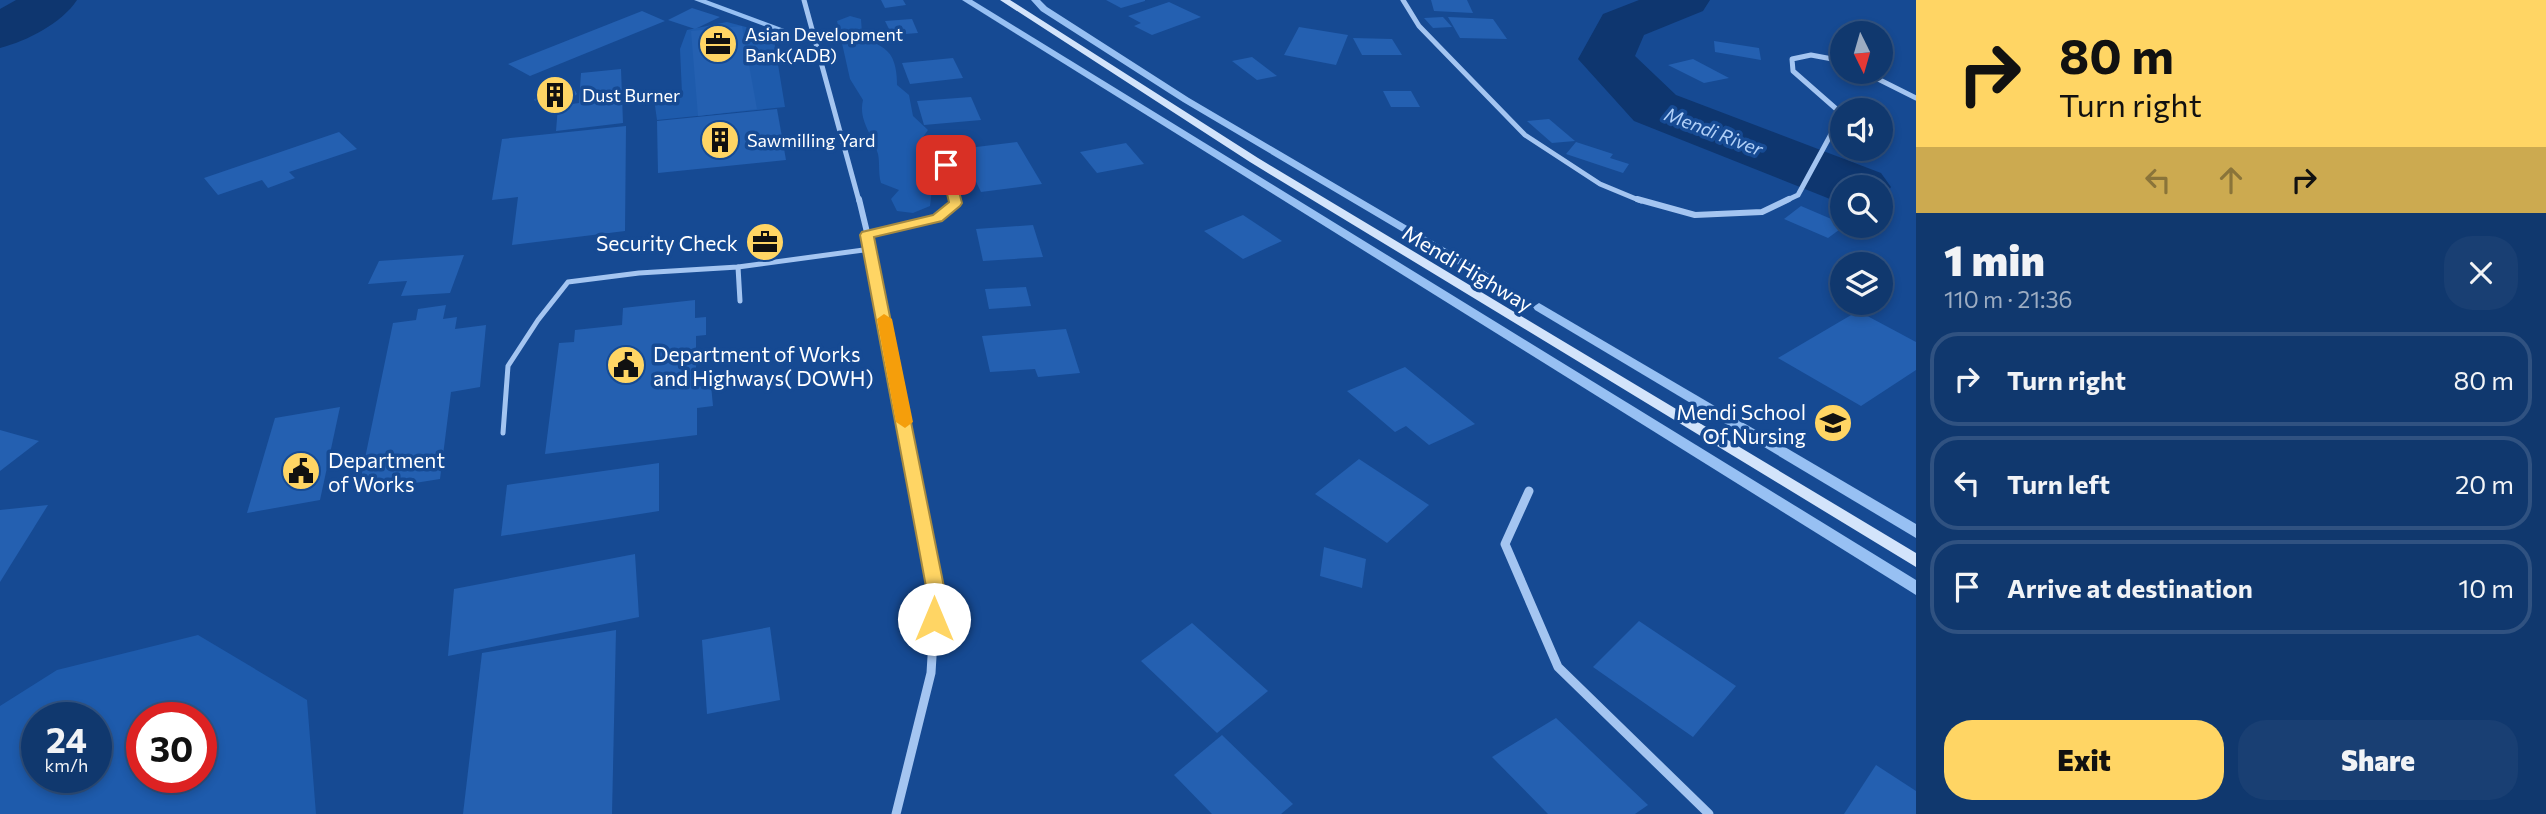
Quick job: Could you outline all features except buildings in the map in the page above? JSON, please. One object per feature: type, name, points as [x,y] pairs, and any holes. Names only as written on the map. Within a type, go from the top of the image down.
[{"type":"main road","name":"Mendi Highway","points":[[1004,0],[1254,160],[1916,561]]},
{"type":"street","points":[[793,0],[804,1],[838,117],[871,249],[936,592],[931,673],[896,814]]},
{"type":"street","points":[[1403,0],[1419,26],[1525,135],[1600,184],[1643,202],[1695,215],[1762,212],[1798,195],[1842,114],[1793,71],[1791,59],[1798,55],[1830,58]]},
{"type":"street","points":[[1888,84],[1916,98]]},
{"type":"street","points":[[867,235],[938,218],[956,203],[946,165]]},
{"type":"street","points":[[1529,491],[1505,544],[1558,667],[1709,814]]},
{"type":"lane","points":[[503,433],[508,366],[538,320],[568,282],[639,273],[738,267],[871,249]]},
{"type":"lane","points":[[738,267],[740,301]]},
{"type":"shaded area","points":[[850,16],[861,19],[862,34],[890,54],[897,85],[909,95],[913,116],[928,130],[923,137],[931,171],[930,206],[913,213],[897,211],[891,199],[899,190],[881,183],[878,154],[864,121],[863,100],[850,79],[837,21]]},
{"type":"shaded area","points":[[727,22],[773,34],[785,107],[657,120],[654,99],[682,94],[680,49],[687,30]]},
{"type":"shaded area","points":[[198,635],[307,700],[316,814],[0,814],[0,706],[57,670]]},
{"type":"waterway","points":[[0,32],[52,0]]},
{"type":"waterway","points":[[698,0],[783,30]]},
{"type":"waterway","points":[[966,0],[1916,588]]},
{"type":"waterway","points":[[1035,0],[1044,9],[1186,100],[1483,274]]},
{"type":"waterway","name":"Mendi River","points":[[1685,0],[1622,25],[1606,59],[1655,108],[1830,176]]},
{"type":"waterway","points":[[1539,307],[1916,532]]},
{"type":"slow traffic","points":[[884,319],[905,422]]},
{"type":"place","name":"Asian Development Bank(ADB)","points":[[718,44]]},
{"type":"place","name":"Dust Burner","points":[[555,95]]},
{"type":"place","name":"Sawmilling Yard","points":[[720,140]]},
{"type":"place","name":"Security Check","points":[[765,242]]},
{"type":"place","name":"Department of Works and Highways( DOWH)","points":[[626,365]]},
{"type":"place","name":"Mendi School Of Nursing","points":[[1833,423]]},
{"type":"place","name":"Department of Works","points":[[301,471]]},
{"type":"route","points":[[934,619],[936,592],[929,549],[867,235],[938,218],[956,203],[946,165]]}]
